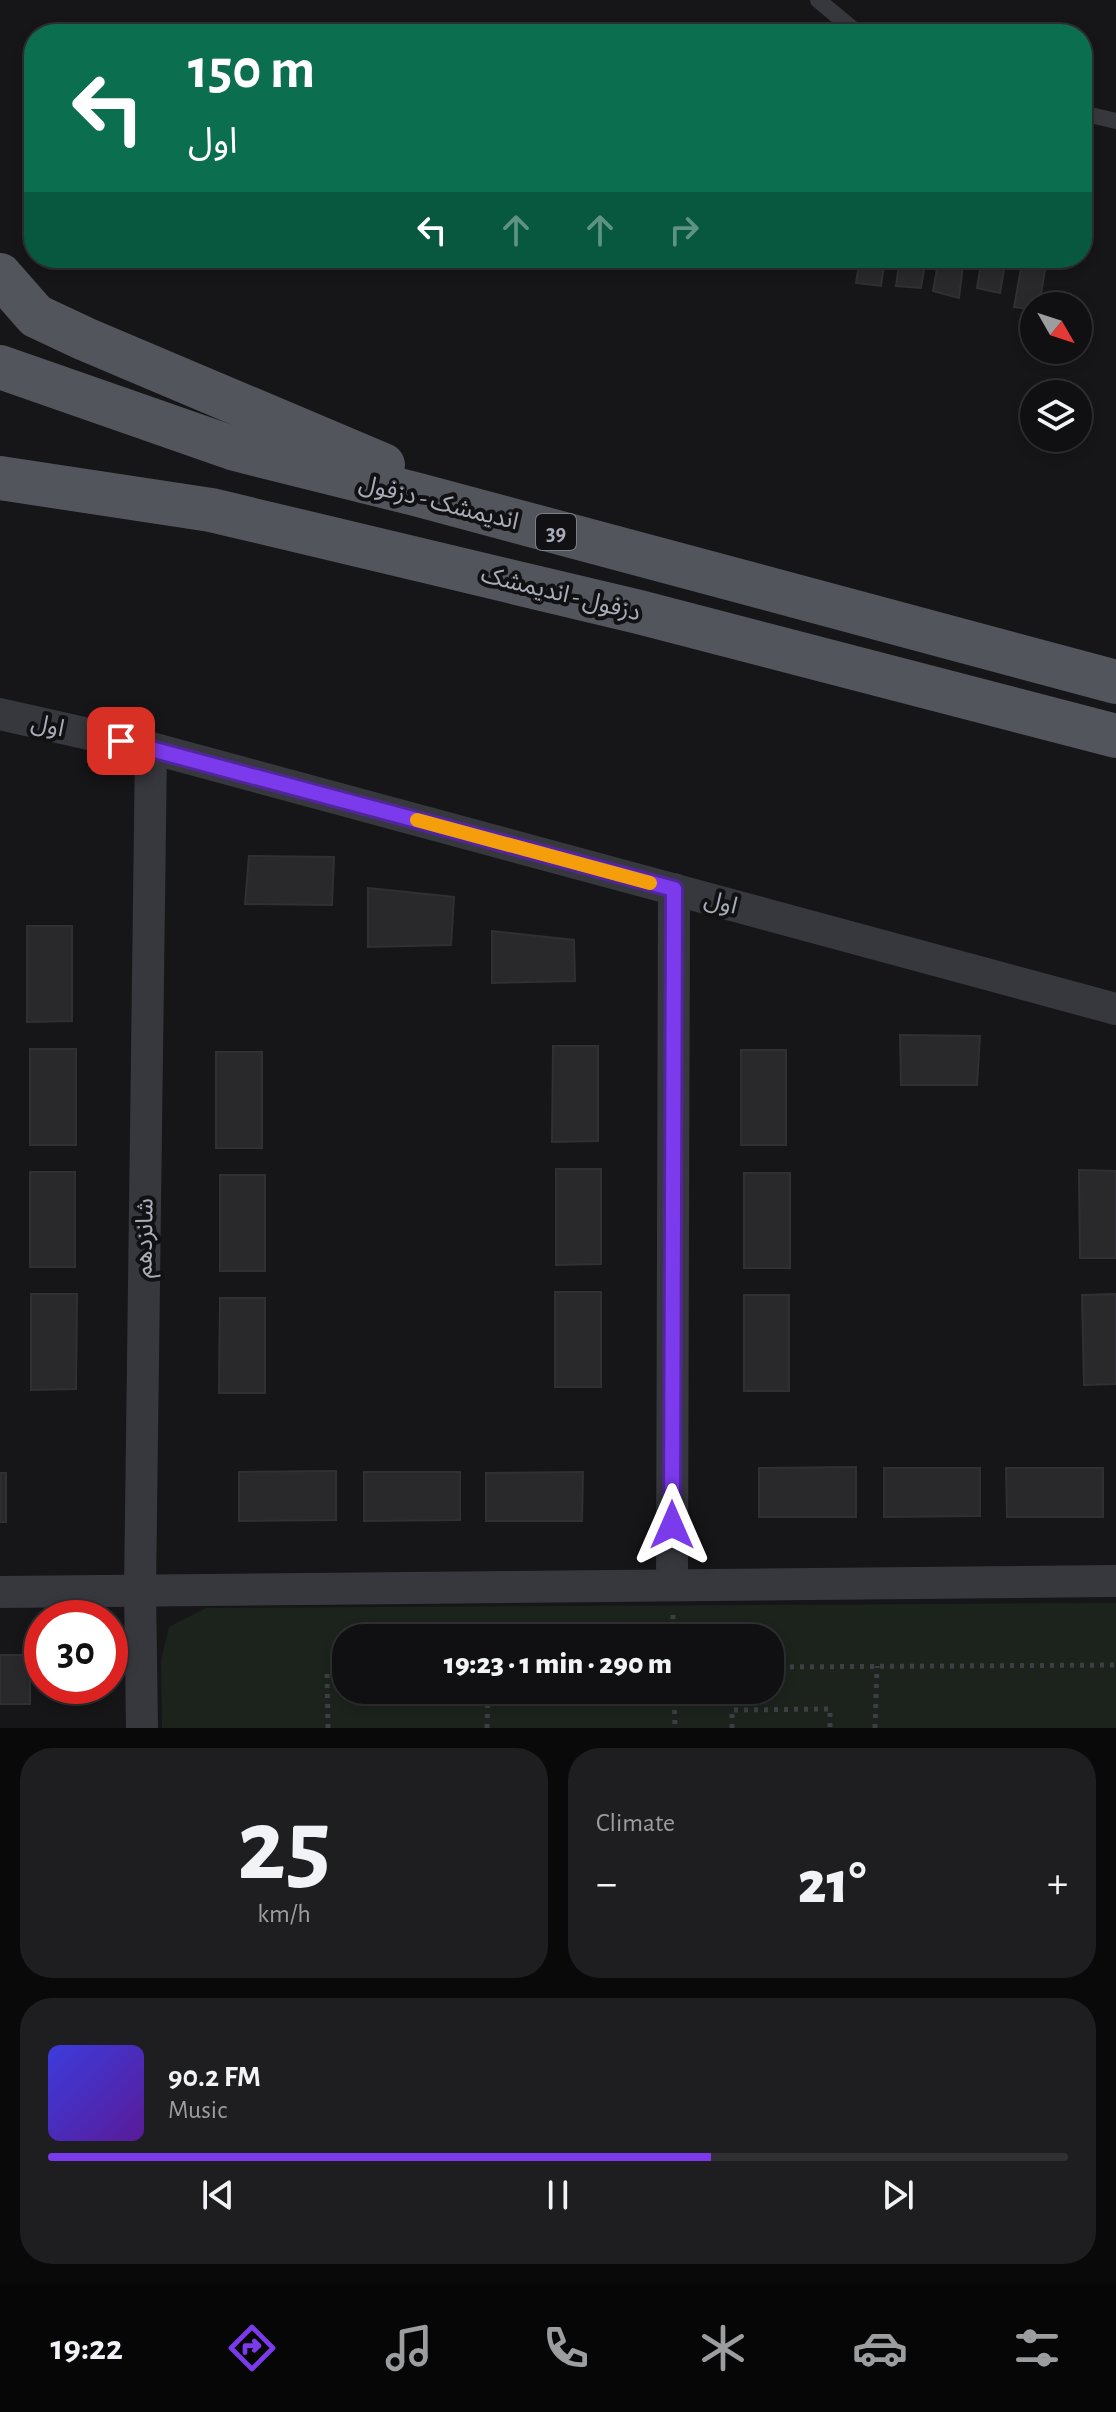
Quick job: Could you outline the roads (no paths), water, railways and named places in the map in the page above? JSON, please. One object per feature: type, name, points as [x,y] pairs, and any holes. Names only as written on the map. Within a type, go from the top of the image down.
[{"type":"main road","points":[[0,275],[36,316],[73,334],[511,520]]},
{"type":"main road","name":"اندیمشک - دزفول","points":[[0,367],[235,449],[1116,682]]},
{"type":"main road","name":"دزفول - اندیمشک","points":[[0,478],[211,510],[639,612],[1116,736]]},
{"type":"street","name":"اول","points":[[0,714],[151,748],[1116,1009]]},
{"type":"street","name":"شانزدهم","points":[[142,1728],[140,1590],[151,748]]},
{"type":"street","points":[[672,1585],[674,889]]},
{"type":"street","points":[[0,1592],[1116,1581]]},
{"type":"lane","points":[[818,0],[847,24]]},
{"type":"lane","points":[[1092,115],[1116,121]]}]
